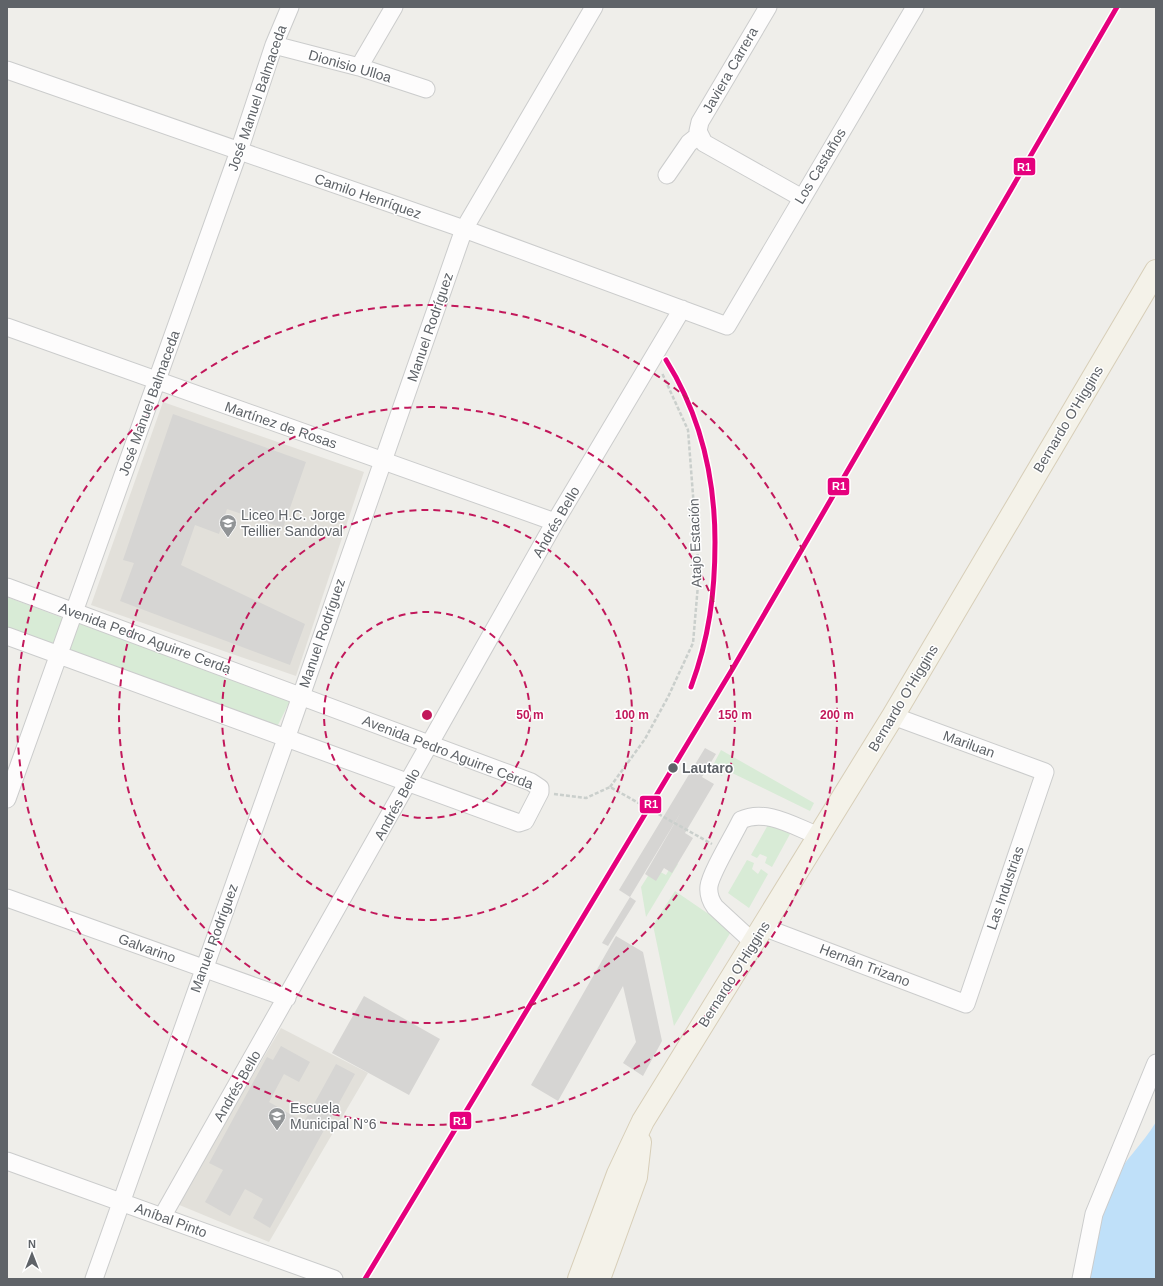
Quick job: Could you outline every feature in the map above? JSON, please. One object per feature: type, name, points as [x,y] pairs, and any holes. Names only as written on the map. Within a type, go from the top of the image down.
[{"type":"main road","name":"Bernardo O'Higgins","points":[[579,1279],[618,1174],[643,1121],[893,716],[1156,271]]},
{"type":"main road","name":"Bernardo O'Higgins","points":[[599,1279],[636,1177],[643,1121]]},
{"type":"street","name":"José Manuel Balmaceda","points":[[7,799],[239,151],[274,45],[290,7]]},
{"type":"street","points":[[358,67],[394,7]]},
{"type":"street","name":"Manuel Rodríguez","points":[[94,1279],[286,739],[464,229],[594,7]]},
{"type":"street","name":"Javiera Carrera","points":[[699,135],[700,122],[768,7]]},
{"type":"street","name":"Los Castaños","points":[[727,326],[915,7]]},
{"type":"street","name":"Dionisio Ulloa","points":[[274,45],[358,67],[426,89]]},
{"type":"street","name":"Camilo Henríquez","points":[[7,70],[464,229],[727,326]]},
{"type":"street","points":[[667,175],[689,143],[699,135],[704,143],[802,198]]},
{"type":"street","name":"Andrés Bello","points":[[162,1217],[409,783],[555,522],[682,309]]},
{"type":"street","name":"Martínez de Rosas","points":[[7,327],[555,522]]},
{"type":"street","name":"Avenida Pedro Aguirre Cerda","points":[[7,587],[531,782],[540,788],[540,792],[525,821],[518,823],[7,636]]},
{"type":"street","name":"Mariluan","points":[[893,716],[1045,772]]},
{"type":"street","name":"Las Industrias","points":[[966,1004],[1045,772]]},
{"type":"street","points":[[758,935],[715,906],[709,896],[709,884],[741,820],[754,816],[766,816],[819,836]]},
{"type":"street","name":"Galvarino","points":[[7,898],[287,998]]},
{"type":"street","name":"Hernán Trizano","points":[[758,935],[966,1004]]},
{"type":"street","points":[[1081,1279],[1094,1214],[1156,1063]]},
{"type":"street","name":"Aníbal Pinto","points":[[7,1161],[334,1279]]},
{"type":"path","name":"Atajo Estación","points":[[610,787],[645,739],[693,643],[699,573],[688,430],[654,356]]},
{"type":"path","points":[[540,792],[586,798],[610,787],[725,851]]},
{"type":"shaded area","name":"Liceo H.C. Jorge Teillier Sandoval","points":[[163,402],[364,472],[296,676],[91,605]]},
{"type":"shaded area","name":"Escuela Municipal N°6","points":[[281,1028],[368,1073],[269,1242],[177,1204]]},
{"type":"green space","points":[[7,597],[68,620],[292,697],[275,731],[7,633]]},
{"type":"green space","points":[[721,750],[814,803],[810,811],[726,770],[722,776],[711,769]]},
{"type":"green space","points":[[769,823],[790,834],[772,867],[765,863],[767,857],[760,854],[757,858],[751,855]]},
{"type":"green space","points":[[747,860],[754,863],[752,869],[758,874],[761,869],[768,874],[749,908],[728,893]]},
{"type":"green space","points":[[674,861],[678,864],[646,917],[641,887],[653,868],[666,875]]},
{"type":"green space","points":[[675,891],[732,930],[674,1026],[653,925]]},
{"type":"water","points":[[1156,1122],[1156,1279],[1086,1279],[1093,1243],[1107,1195],[1122,1168]]},
{"type":"building","points":[[173,414],[306,462],[283,528],[227,509],[219,534],[195,525],[181,565],[305,624],[290,665],[120,601],[134,563],[123,560]]},
{"type":"building","points":[[705,748],[716,754],[702,777],[714,784],[685,833],[693,838],[672,873],[664,868],[656,881],[645,874],[681,812],[630,897],[619,890]]},
{"type":"building","points":[[630,897],[636,901],[608,946],[602,943]]},
{"type":"building","points":[[616,936],[643,952],[662,1041],[643,1076],[623,1063],[636,1042],[623,986],[558,1101],[531,1085]]},
{"type":"building","points":[[364,996],[440,1039],[409,1095],[332,1053]]},
{"type":"building","points":[[281,1046],[310,1062],[299,1082],[284,1074],[269,1102],[304,1122],[336,1064],[355,1074],[270,1228],[253,1218],[263,1199],[245,1189],[230,1216],[205,1202],[223,1170],[209,1163],[267,1057],[273,1060]]},
{"type":"railway","points":[[666,360],[688,403],[704,447],[709,470],[714,518],[715,561],[710,616],[707,633],[691,687]]},
{"type":"transit line","name":"R1","points":[[365,1279],[733,668],[1117,7]]},
{"type":"transit line","name":"R1","points":[[666,360],[688,403],[704,447],[709,470],[714,518],[715,561],[710,616],[707,633],[691,687]]},
{"type":"place","name":"Liceo H.C. Jorge Teillier Sandoval","points":[[228,538]]},
{"type":"place","name":"Lautaro","points":[[673,768]]},
{"type":"place","name":"Escuela Municipal N°6","points":[[277,1131]]}]
